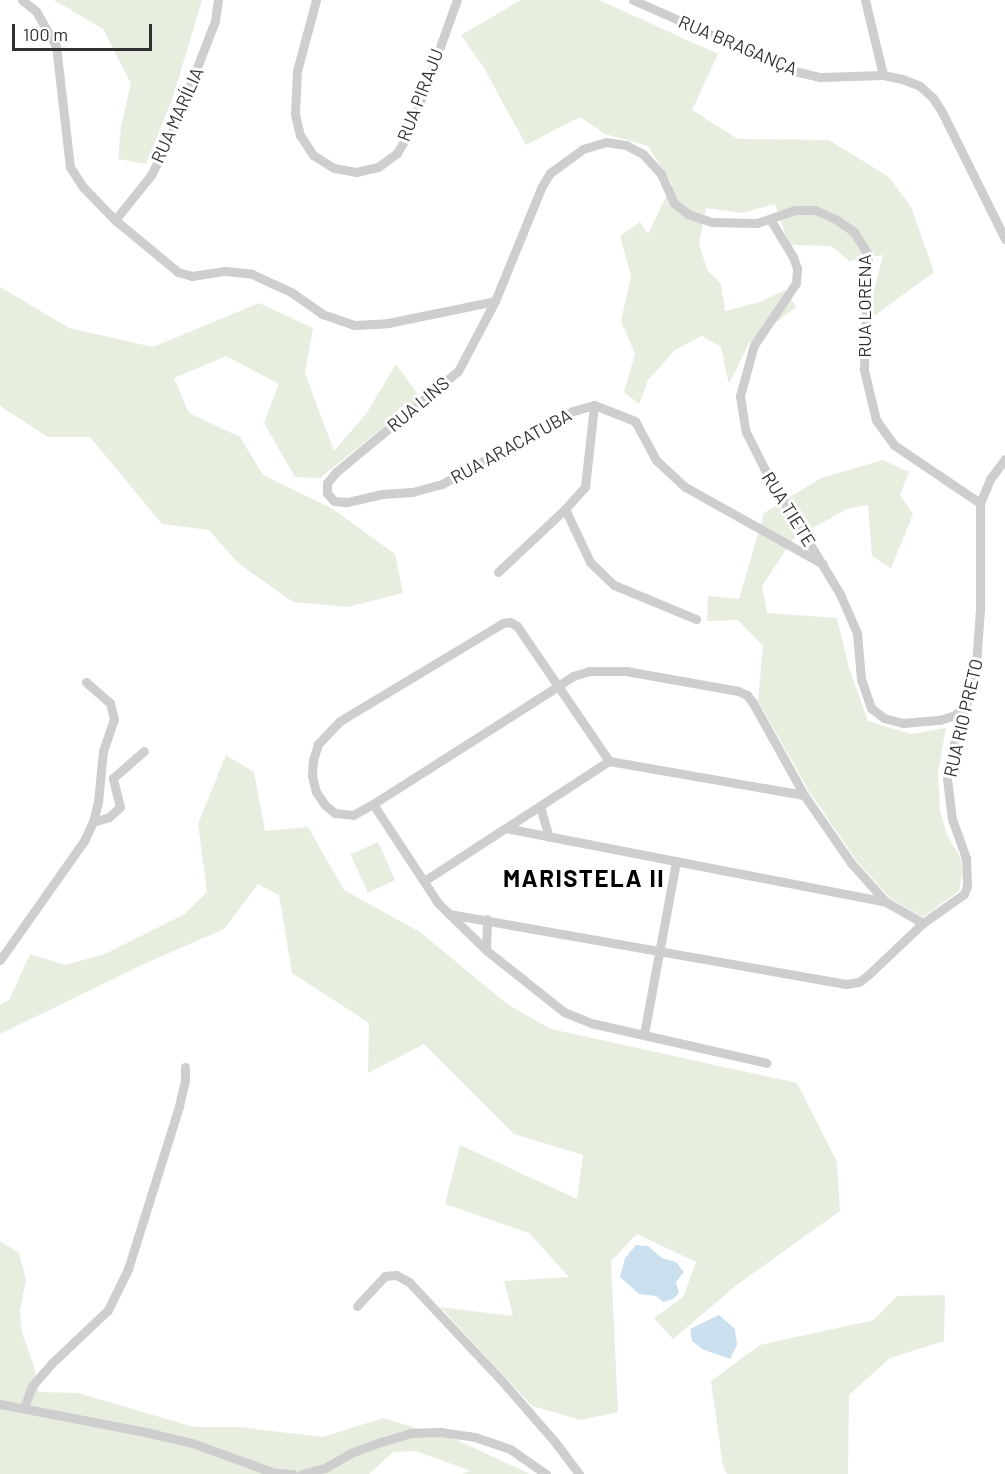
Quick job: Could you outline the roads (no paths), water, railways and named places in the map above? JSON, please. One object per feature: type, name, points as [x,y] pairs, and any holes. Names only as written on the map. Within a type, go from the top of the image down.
[{"type":"street","points":[[22,0],[36,11],[56,46],[70,167],[83,187],[115,220],[178,272],[192,276],[225,271],[252,274],[291,292],[322,314],[354,325],[388,324],[495,301]]},
{"type":"street","name":"RUA MARÍLIA","points":[[115,220],[151,175],[168,142],[215,21],[218,0]]},
{"type":"street","name":"RUA PIRAJU","points":[[316,0],[297,71],[295,114],[300,135],[313,155],[334,168],[356,172],[378,167],[397,153],[409,133],[457,0]]},
{"type":"street","name":"RUA BRAGANÇA","points":[[633,0],[794,71],[821,77],[883,75],[902,78],[920,86],[933,98],[1005,239]]},
{"type":"street","points":[[865,0],[883,75]]},
{"type":"street","name":"RUA LORENA","points":[[495,301],[545,180],[561,162],[583,149],[606,142],[626,146],[643,154],[661,174],[674,203],[688,214],[711,222],[757,223],[794,210],[815,210],[846,226],[864,245],[868,254],[864,370],[876,420],[894,445],[981,503]]},
{"type":"street","name":"RUA TIETE","points":[[770,219],[793,257],[797,268],[796,283],[754,345],[740,396],[746,432],[764,468],[840,594],[857,633],[861,679],[871,708],[884,718],[903,723],[940,720],[955,715],[967,703]]},
{"type":"street","name":"RUA LINS","points":[[327,493],[327,483],[336,472],[458,371],[495,301]]},
{"type":"street","points":[[498,572],[585,487],[594,405]]},
{"type":"street","name":"RUA ARACATUBA","points":[[327,493],[334,501],[346,502],[382,494],[412,492],[442,484],[573,411],[594,405],[635,421],[656,460],[685,487],[823,564]]},
{"type":"street","name":"RUA RIO PRETO","points":[[923,923],[964,894],[969,874],[950,810],[947,779],[956,733],[975,679],[978,654],[981,503],[990,479],[1005,459]]},
{"type":"street","points":[[565,509],[591,562],[614,585],[696,619]]},
{"type":"street","points":[[449,914],[846,984],[859,982],[868,975],[923,923],[886,902],[851,863],[804,795],[753,703],[738,691],[606,669],[573,676],[558,686],[373,804],[353,815],[335,813],[325,805],[316,792],[313,760],[318,744],[340,721],[503,623],[517,626],[558,686],[609,761]]},
{"type":"street","points":[[0,960],[84,841],[93,822],[98,802],[103,751],[114,719],[110,703],[86,682]]},
{"type":"street","points":[[93,822],[109,817],[120,807],[113,778],[144,751]]},
{"type":"street","points":[[424,880],[609,761],[804,795]]},
{"type":"street","points":[[373,804],[438,903],[486,950],[564,1012],[591,1023],[767,1064]]},
{"type":"street","points":[[540,806],[549,837]]},
{"type":"street","points":[[506,828],[886,902]]},
{"type":"street","points":[[644,1034],[676,861]]},
{"type":"street","points":[[486,950],[487,919]]},
{"type":"street","points":[[24,1407],[32,1386],[52,1363],[108,1310],[128,1269],[179,1106],[185,1081],[185,1067]]},
{"type":"street","points":[[357,1306],[385,1276],[396,1275],[409,1282],[502,1381],[555,1442],[579,1474]]},
{"type":"street","points":[[0,1404],[24,1407],[192,1443],[252,1467],[275,1473],[293,1474]]},
{"type":"street","points":[[302,1474],[325,1468],[353,1452],[381,1442],[411,1433],[440,1432],[475,1437],[510,1449],[546,1474]]},
{"type":"water","points":[[636,1245],[648,1246],[662,1258],[676,1262],[684,1272],[676,1282],[679,1293],[673,1299],[663,1302],[656,1296],[639,1294],[620,1277],[625,1258]]},
{"type":"water","points":[[719,1315],[735,1329],[737,1345],[730,1359],[702,1349],[692,1341],[690,1329]]},
{"type":"district","name":"MARISTELA II","points":[[584,878]]}]
